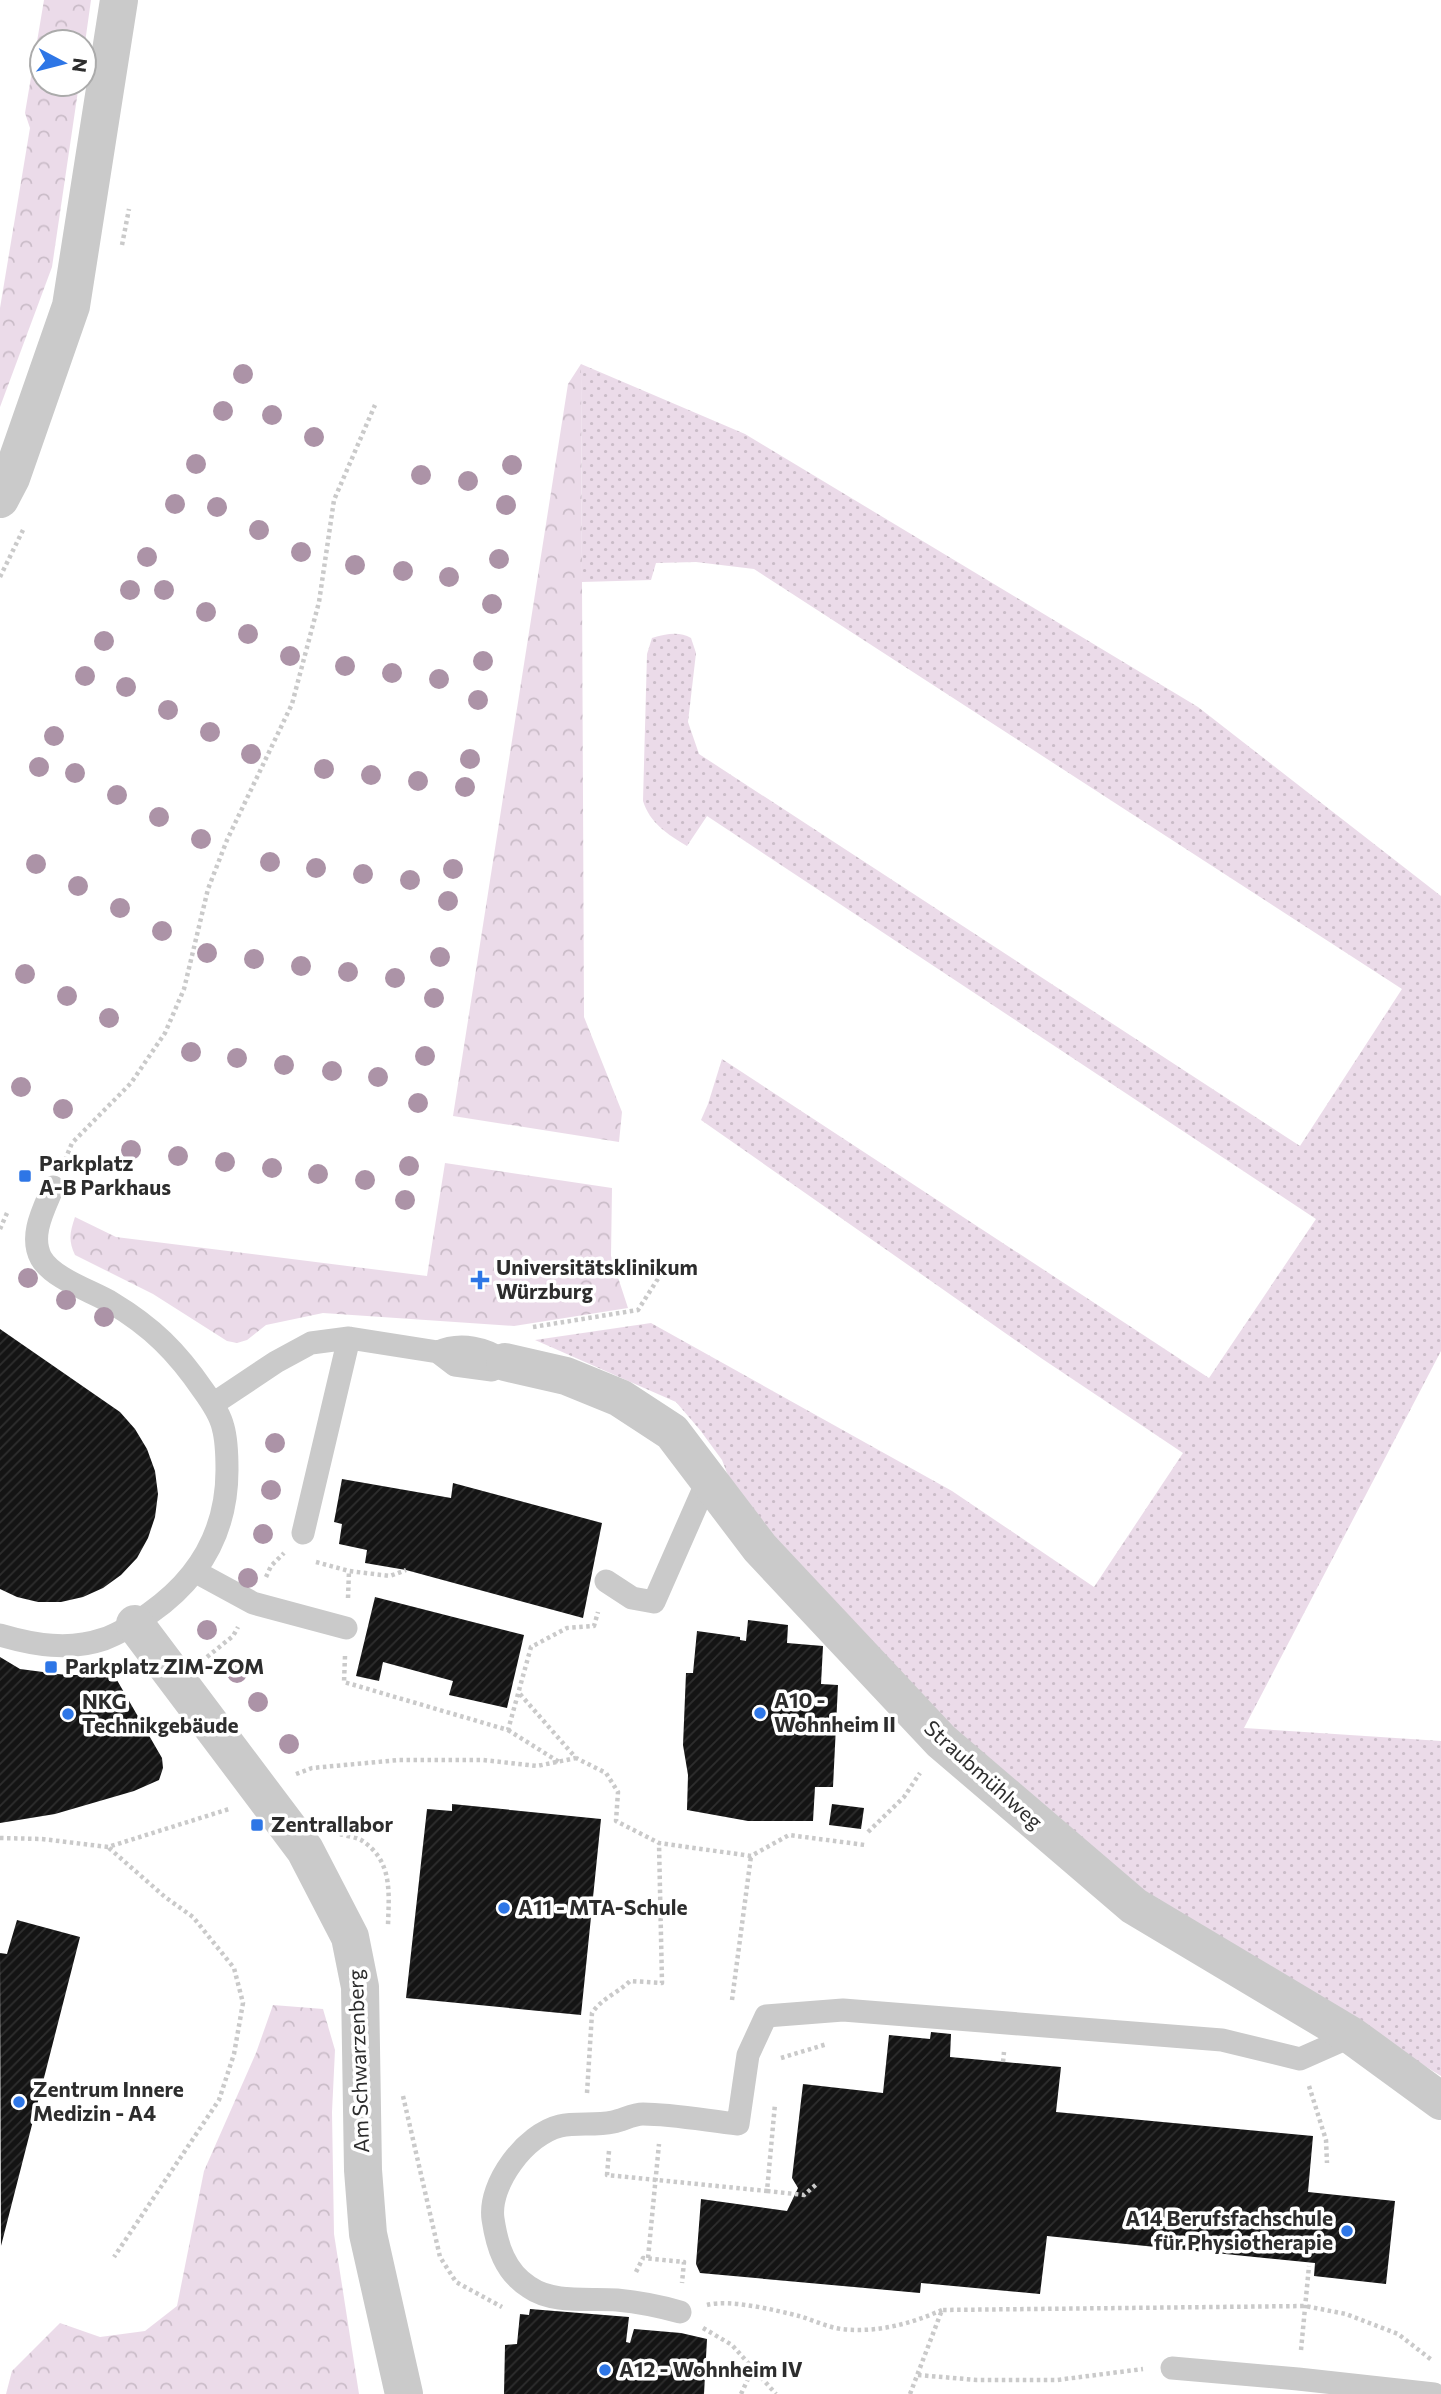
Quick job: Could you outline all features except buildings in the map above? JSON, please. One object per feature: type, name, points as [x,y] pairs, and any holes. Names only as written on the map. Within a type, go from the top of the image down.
[{"type":"street","points":[[0,499],[11,478],[71,306],[119,0]]},
{"type":"street","name":"Straubmühlweg","points":[[505,1362],[566,1376],[620,1398],[672,1432],[760,1548],[941,1741],[1134,1906],[1352,2036],[1441,2101]]},
{"type":"street","name":"Am Schwarzenberg","points":[[135,1624],[305,1850],[350,1937],[360,1987],[363,2170],[368,2234],[404,2394]]},
{"type":"lane","points":[[0,1635],[29,1644],[58,1646],[104,1639],[135,1624],[168,1600],[196,1572],[211,1546],[221,1516],[227,1483],[227,1452],[223,1426],[213,1404],[166,1342],[111,1302],[47,1267],[40,1256],[36,1241],[38,1227],[53,1187]]},
{"type":"lane","points":[[303,1533],[349,1338]]},
{"type":"lane","name":"Straubmühlweg","points":[[213,1404],[276,1362],[311,1343],[349,1338],[438,1352],[454,1365],[492,1370],[505,1362]]},
{"type":"lane","points":[[606,1581],[632,1598],[654,1602],[708,1479]]},
{"type":"lane","points":[[196,1572],[253,1602],[346,1628]]},
{"type":"lane","points":[[680,2312],[621,2301],[555,2298],[530,2288],[512,2273],[497,2246],[492,2214],[497,2187],[511,2162],[533,2141],[559,2126],[612,2123],[641,2114],[738,2124],[748,2054],[766,2016],[842,2010],[1222,2040],[1300,2059],[1352,2036]]},
{"type":"lane","points":[[1172,2368],[1298,2378],[1434,2394]]},
{"type":"path","points":[[53,1187],[72,1143],[131,1083],[158,1044],[184,989],[208,889],[227,840],[292,704],[319,602],[334,500],[375,405]]},
{"type":"path","points":[[525,1328],[638,1310],[668,1263]]},
{"type":"path","points":[[348,1604],[349,1571],[390,1576],[406,1570]]},
{"type":"path","points":[[508,1730],[531,1647],[567,1628],[594,1626],[606,1581]]},
{"type":"path","points":[[217,1648],[233,1636]]},
{"type":"path","points":[[344,1682],[508,1730],[559,1762]]},
{"type":"path","points":[[520,1693],[576,1758],[607,1773],[618,1792],[616,1821],[659,1843],[751,1856],[789,1835],[865,1845]]},
{"type":"path","points":[[0,1838],[42,1839],[108,1847],[233,1808],[264,1795],[279,1776],[312,1768],[399,1760],[483,1760],[537,1766],[576,1758]]},
{"type":"path","points":[[868,1832],[904,1797]]},
{"type":"path","points":[[585,2125],[592,2013],[599,2003],[621,1990],[630,1980],[662,1983],[659,1843]]},
{"type":"path","points":[[108,1847],[200,1924],[233,1968],[243,2003],[234,2054],[219,2100],[114,2257]]},
{"type":"path","points":[[732,2000],[751,1856]]},
{"type":"path","points":[[1300,2059],[1326,2140],[1327,2163]]},
{"type":"path","points":[[401,2088],[440,2258],[456,2282],[494,2304],[515,2312],[555,2298]]},
{"type":"path","points":[[656,2180],[646,2258],[684,2262]]},
{"type":"path","points":[[767,2191],[804,2195],[818,2183]]},
{"type":"path","points":[[1298,2378],[1310,2266]]},
{"type":"path","points":[[680,2312],[716,2302],[800,2316],[840,2329],[870,2330],[909,2324],[942,2310],[1305,2306],[1346,2314],[1398,2334],[1434,2362]]},
{"type":"path","points":[[910,2394],[942,2310]]},
{"type":"path","points":[[680,2312],[732,2345],[776,2394]]},
{"type":"path","points":[[741,2394],[752,2368]]},
{"type":"path","points":[[918,2375],[977,2380],[1057,2380],[1172,2368]]},
{"type":"green space","points":[[44,0],[91,0],[87,28],[39,28]]},
{"type":"green space","points":[[28,95],[28,98],[77,98],[52,267],[0,407],[0,308],[30,128],[25,113]]},
{"type":"green space","points":[[581,364],[745,434],[1198,707],[1441,896],[1441,1351],[1244,1728],[1441,1741],[1441,2076],[1150,1896],[971,1753],[737,1499],[722,1460],[676,1402],[535,1340],[651,1323],[952,1491],[1094,1587],[1183,1453],[1041,1358],[701,1120],[722,1059],[1209,1378],[1316,1219],[707,816],[687,846],[660,827],[650,816],[643,801],[647,654],[652,638],[677,634],[691,638],[696,653],[688,722],[699,754],[1300,1146],[1402,989],[754,569],[696,562],[656,563],[651,580],[582,582]]},
{"type":"green space","points":[[581,364],[584,1017],[622,1112],[619,1142],[453,1116],[568,384]]},
{"type":"green space","points":[[445,1163],[612,1188],[611,1256],[628,1308],[514,1326],[323,1313],[266,1325],[247,1340],[237,1343],[227,1341],[153,1294],[75,1255],[71,1245],[75,1217],[116,1237],[427,1276]]},
{"type":"green space","points":[[273,2005],[323,2009],[335,2050],[332,2112],[334,2234],[359,2394],[6,2394],[12,2371],[60,2323],[100,2337],[145,2331],[177,2306],[204,2171],[256,2053]]},
{"type":"place","name":"Parkplatz A-B Parkhaus","points":[[25,1176]]},
{"type":"place","name":"Universitätsklinikum Würzburg","points":[[480,1280]]},
{"type":"place","name":"Parkplatz ZIM-ZOM","points":[[51,1667]]},
{"type":"place","name":"A10 - Wohnheim II","points":[[760,1713]]},
{"type":"place","name":"NKG Technikgebäude","points":[[68,1714]]},
{"type":"place","name":"Zentrallabor","points":[[257,1825]]},
{"type":"place","name":"A11 - MTA-Schule","points":[[504,1908]]},
{"type":"place","name":"Zentrum Innere Medizin - A4","points":[[19,2102]]},
{"type":"place","name":"A14 Berufsfachschule für Physiotherapie","points":[[1347,2231]]},
{"type":"place","name":"A12 - Wohnheim IV","points":[[605,2370]]}]
